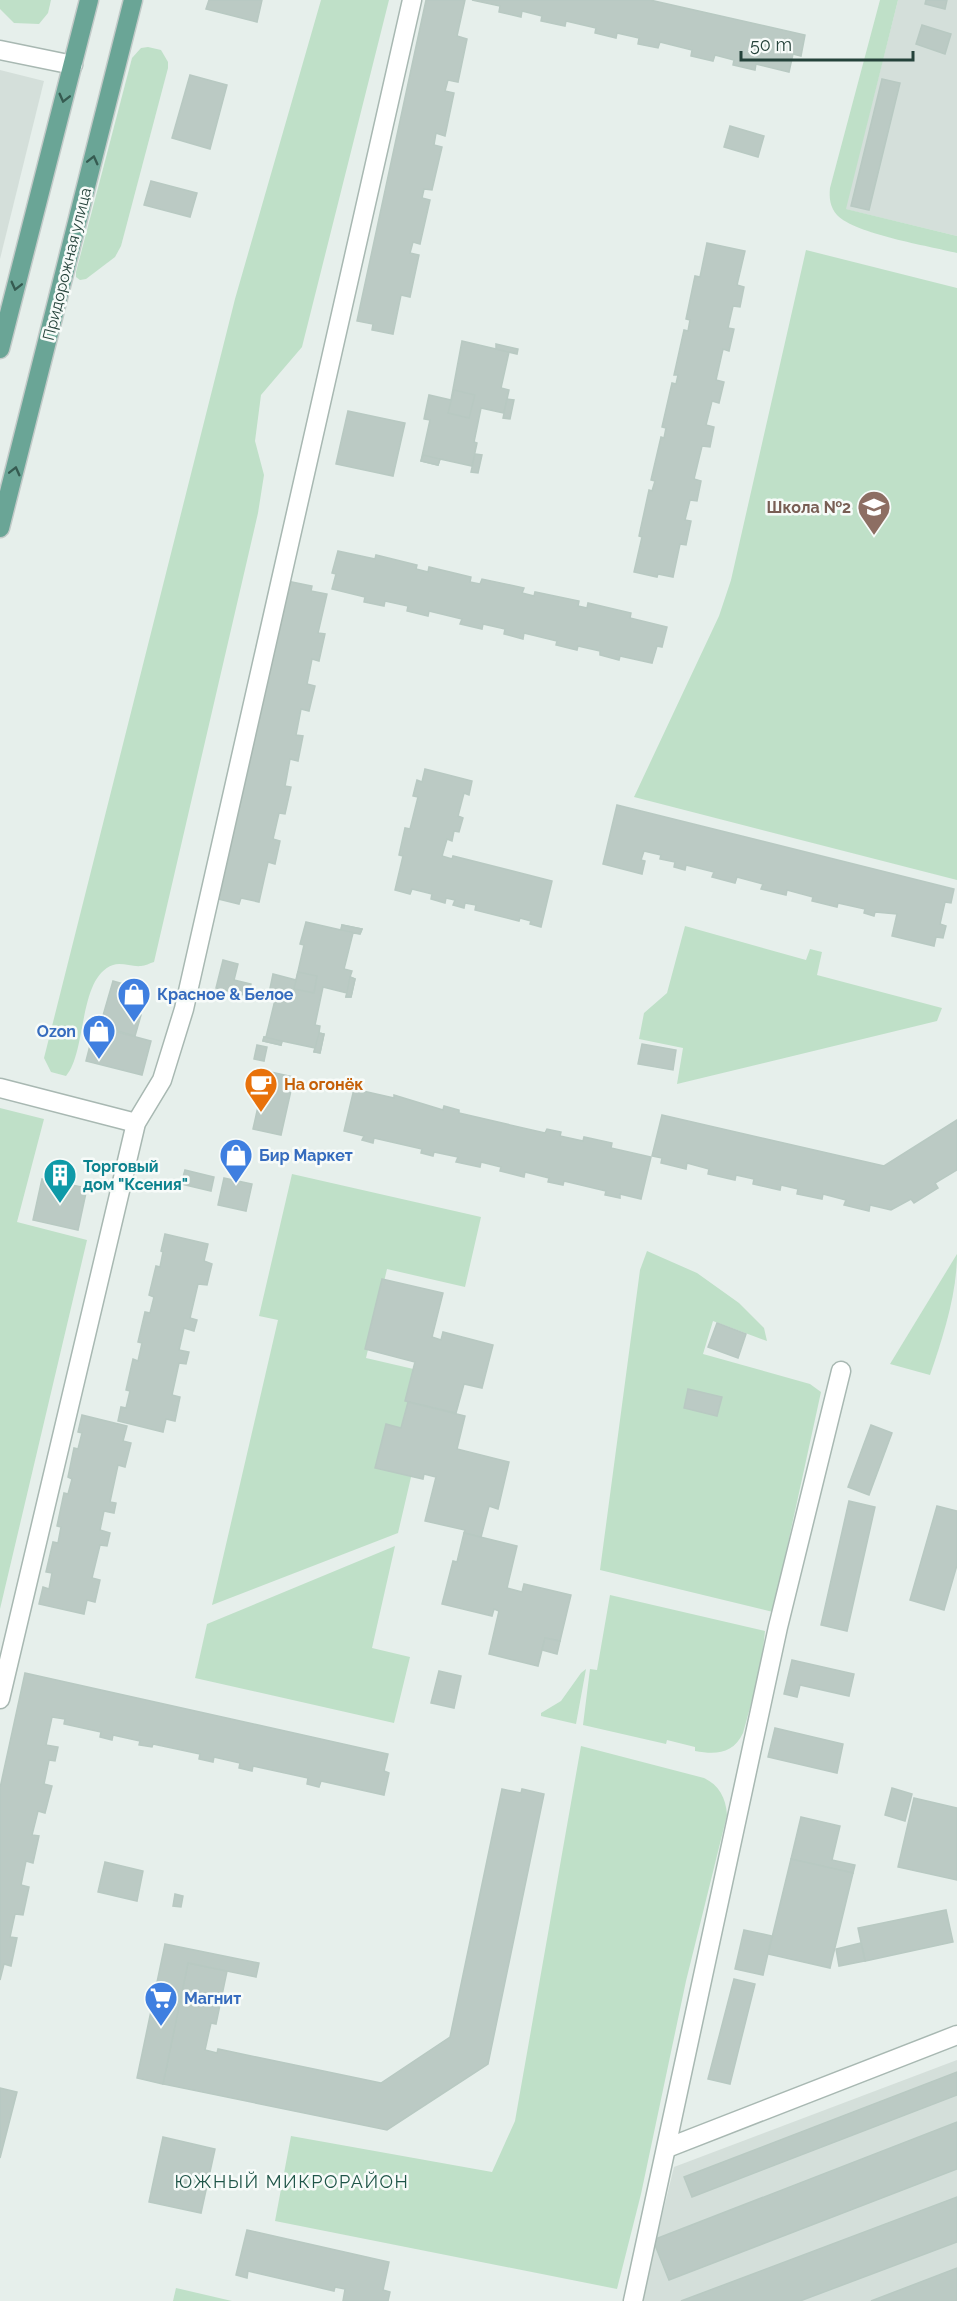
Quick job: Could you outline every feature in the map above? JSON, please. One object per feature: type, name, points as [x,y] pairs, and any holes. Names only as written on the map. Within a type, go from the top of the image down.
[{"type":"main road","points":[[0,349],[89,0]]},
{"type":"main road","name":"Придорожная улица","points":[[0,528],[133,0]]},
{"type":"street","points":[[0,1699],[136,1123],[162,1080],[184,1009],[412,0]]},
{"type":"street","points":[[0,50],[73,65]]},
{"type":"street","points":[[0,1088],[136,1123]]},
{"type":"street","points":[[633,2301],[778,1627],[840,1371]]},
{"type":"street","points":[[667,2148],[957,2035]]},
{"type":"shaded area","points":[[898,0],[957,0],[957,236],[845,209]]},
{"type":"shaded area","points":[[0,70],[44,81],[0,259]]},
{"type":"shaded area","points":[[957,2060],[957,2301],[641,2301],[674,2167]]},
{"type":"green space","points":[[0,0],[51,0],[48,13],[39,24],[14,23],[0,9]]},
{"type":"green space","points":[[321,0],[389,0],[302,347],[261,395],[255,441],[264,475],[258,513],[154,962],[144,966],[116,964],[102,972],[88,999],[73,1065],[66,1076],[51,1072],[44,1058],[235,299]]},
{"type":"green space","points":[[880,0],[898,0],[846,209],[957,236],[957,253],[875,234],[846,222],[831,206],[830,188]]},
{"type":"green space","points":[[141,48],[161,50],[168,62],[168,68],[121,246],[115,257],[86,279],[80,280],[76,277],[76,272],[132,58]]},
{"type":"green space","name":"Школа №2","points":[[806,250],[957,288],[957,880],[634,797],[719,616],[731,580]]},
{"type":"green space","points":[[685,926],[806,960],[810,949],[822,952],[817,975],[942,1008],[937,1021],[677,1084],[683,1048],[639,1039],[644,1013],[667,993]]},
{"type":"green space","points":[[0,1108],[44,1119],[17,1222],[87,1240],[0,1609]]},
{"type":"green space","points":[[292,1174],[481,1217],[465,1287],[387,1269],[366,1358],[435,1374],[398,1533],[212,1605],[278,1320],[259,1316]]},
{"type":"green space","points":[[647,1251],[697,1273],[739,1303],[764,1328],[767,1341],[713,1321],[703,1354],[810,1384],[821,1392],[773,1612],[600,1570],[640,1270]]},
{"type":"green space","points":[[957,1254],[952,1300],[930,1375],[890,1364]]},
{"type":"green space","points":[[395,1546],[372,1648],[410,1657],[394,1723],[195,1678],[207,1624]]},
{"type":"green space","points":[[610,1595],[765,1631],[761,1668],[743,1733],[729,1749],[717,1753],[695,1751],[695,1747],[667,1740],[666,1744],[583,1725],[590,1669],[597,1670]]},
{"type":"green space","points":[[586,1669],[576,1724],[541,1716],[541,1713],[561,1701]]},
{"type":"green space","points":[[581,1746],[704,1778],[714,1784],[721,1793],[727,1815],[686,1981],[641,2194],[617,2289],[275,2221],[291,2136],[492,2172],[515,2121]]},
{"type":"green space","points":[[176,2288],[232,2301],[173,2301]]},
{"type":"building","points":[[209,0],[262,0],[257,22],[206,9]]},
{"type":"building","points":[[426,0],[465,0],[457,36],[467,39],[458,82],[448,80],[445,91],[454,93],[445,136],[436,133],[434,145],[442,147],[432,190],[424,189],[422,198],[430,200],[420,244],[413,242],[410,253],[419,255],[410,297],[401,295],[393,334],[372,330],[373,324],[357,321]]},
{"type":"building","points":[[472,0],[650,0],[805,35],[801,56],[793,54],[789,72],[756,64],[755,70],[733,65],[734,60],[715,55],[713,61],[691,56],[692,50],[660,42],[658,48],[638,44],[639,38],[617,33],[616,38],[595,33],[596,28],[566,21],[565,26],[541,21],[542,16],[522,11],[521,17],[499,12],[500,6]]},
{"type":"building","points":[[926,0],[947,0],[945,9],[925,4]]},
{"type":"building","points":[[922,25],[951,34],[945,54],[916,44]]},
{"type":"building","points":[[190,75],[227,85],[210,149],[172,138]]},
{"type":"building","points":[[882,79],[900,83],[869,210],[851,206]]},
{"type":"building","points":[[730,126],[764,136],[758,157],[724,147]]},
{"type":"building","points":[[151,181],[197,193],[190,217],[144,205]]},
{"type":"building","points":[[707,243],[745,251],[737,285],[744,287],[740,307],[733,306],[728,328],[734,329],[729,351],[723,349],[716,380],[724,382],[719,403],[712,401],[706,425],[714,427],[710,447],[702,446],[694,479],[701,481],[697,501],[690,500],[685,520],[691,521],[686,545],[680,544],[673,577],[658,574],[657,577],[634,572],[642,537],[639,536],[649,490],[652,491],[655,481],[651,480],[661,437],[664,438],[666,428],[662,427],[672,383],[676,384],[678,375],[674,375],[684,330],[688,331],[690,320],[686,319],[695,276],[700,277]]},
{"type":"building","points":[[462,341],[509,352],[501,388],[509,390],[504,413],[481,408],[472,466],[440,459],[438,465],[421,461],[430,420],[424,419],[429,395],[451,400]]},
{"type":"building","points":[[496,344],[518,349],[517,354],[496,349]]},
{"type":"building","points":[[454,390],[475,395],[469,418],[448,413]]},
{"type":"building","points":[[507,399],[514,400],[510,419],[503,418]]},
{"type":"building","points":[[348,411],[405,423],[393,476],[336,464]]},
{"type":"building","points":[[475,454],[482,455],[478,473],[471,472]]},
{"type":"building","points":[[423,455],[440,459],[438,465],[421,461]]},
{"type":"building","points":[[338,551],[375,559],[376,555],[417,565],[416,569],[428,572],[429,567],[471,577],[470,582],[480,584],[482,579],[524,588],[522,593],[534,596],[535,592],[579,601],[578,606],[587,608],[588,603],[631,613],[630,618],[667,627],[662,647],[657,646],[652,663],[620,656],[619,660],[600,655],[600,651],[578,646],[577,650],[556,645],[557,641],[524,633],[523,639],[504,634],[505,629],[483,624],[482,629],[460,624],[462,619],[429,611],[428,616],[407,611],[408,606],[385,601],[384,606],[364,602],[365,597],[332,589],[336,574],[332,573]]},
{"type":"building","points":[[287,581],[312,586],[311,591],[327,594],[318,633],[325,634],[319,661],[312,659],[307,684],[315,686],[309,711],[301,709],[296,735],[303,736],[298,761],[290,759],[285,786],[291,787],[285,814],[279,813],[273,839],[280,841],[275,864],[268,862],[259,902],[241,898],[239,904],[218,899]]},
{"type":"building","points":[[425,769],[472,781],[469,795],[464,793],[458,816],[463,818],[459,832],[454,831],[452,841],[447,839],[442,856],[452,859],[453,856],[552,881],[541,927],[520,918],[519,921],[475,910],[476,905],[465,903],[464,908],[453,905],[455,900],[446,898],[445,903],[431,899],[432,894],[412,889],[410,894],[395,890],[403,856],[399,855],[405,828],[410,829],[418,797],[413,796],[417,780],[422,782]]},
{"type":"building","points":[[617,805],[954,889],[951,903],[945,902],[940,924],[946,926],[943,938],[936,937],[934,946],[892,936],[897,914],[875,912],[874,916],[864,913],[865,909],[838,903],[837,907],[812,901],[813,897],[787,890],[786,895],[761,889],[763,884],[737,877],[735,883],[712,877],[714,872],[686,865],[685,870],[674,867],[675,862],[660,859],[661,855],[644,851],[641,860],[645,861],[642,874],[603,864]]},
{"type":"building","points":[[306,922],[341,930],[342,925],[362,929],[360,934],[353,933],[344,969],[352,971],[350,977],[355,979],[351,997],[346,997],[347,993],[323,987],[315,1025],[320,1026],[319,1033],[324,1034],[320,1053],[314,1052],[315,1048],[282,1041],[281,1045],[263,1041],[275,1000],[268,998],[273,974],[296,980],[304,945],[300,944]]},
{"type":"building","points":[[342,925],[362,929],[360,934],[341,930]]},
{"type":"building","points":[[223,960],[238,964],[234,980],[251,984],[248,996],[216,988]]},
{"type":"building","points":[[298,972],[317,976],[314,993],[294,989]]},
{"type":"building","points":[[350,977],[355,979],[351,997],[346,997]]},
{"type":"building","points":[[113,981],[134,987],[127,1011],[141,1015],[135,1036],[100,1026]]},
{"type":"building","points":[[95,1026],[151,1041],[142,1075],[86,1061]]},
{"type":"building","points":[[319,1033],[324,1034],[320,1053],[314,1052]]},
{"type":"building","points":[[264,1037],[282,1041],[281,1045],[263,1041]]},
{"type":"building","points":[[642,1044],[676,1050],[673,1070],[638,1064]]},
{"type":"building","points":[[257,1045],[267,1047],[264,1061],[254,1059]]},
{"type":"building","points":[[266,1071],[294,1077],[281,1135],[253,1129]]},
{"type":"building","points":[[354,1089],[394,1098],[394,1095],[443,1110],[444,1106],[459,1110],[459,1113],[545,1133],[547,1129],[561,1132],[560,1136],[583,1141],[584,1137],[612,1143],[611,1148],[651,1157],[641,1199],[620,1194],[620,1198],[605,1195],[606,1191],[564,1181],[563,1185],[548,1182],[549,1178],[525,1172],[524,1177],[500,1171],[501,1167],[481,1162],[480,1167],[456,1162],[458,1157],[434,1152],[433,1156],[421,1153],[422,1149],[374,1138],[373,1143],[362,1140],[364,1136],[344,1131]]},
{"type":"building","points":[[662,1115],[884,1166],[957,1120],[957,1170],[935,1183],[938,1188],[914,1203],[911,1199],[891,1210],[870,1205],[869,1211],[844,1205],[846,1200],[823,1194],[822,1199],[797,1194],[798,1189],[781,1185],[780,1190],[753,1184],[754,1179],[736,1175],[735,1180],[708,1174],[709,1169],[687,1163],[686,1169],[661,1163],[662,1158],[652,1156]]},
{"type":"building","points":[[185,1170],[214,1177],[211,1191],[181,1184]]},
{"type":"building","points":[[224,1178],[252,1184],[246,1211],[218,1205]]},
{"type":"building","name":"Торговый дом \"Ксения\"","points":[[42,1179],[87,1188],[78,1230],[33,1220]]},
{"type":"building","points":[[165,1234],[208,1244],[204,1261],[212,1264],[207,1285],[198,1284],[190,1318],[197,1320],[194,1331],[184,1328],[179,1350],[189,1352],[186,1364],[179,1363],[172,1395],[180,1397],[175,1421],[166,1419],[163,1432],[118,1421],[121,1407],[126,1408],[130,1391],[126,1390],[133,1359],[138,1361],[142,1343],[138,1342],[145,1312],[150,1313],[154,1297],[149,1295],[156,1266],[160,1267]]},
{"type":"building","points":[[382,1279],[443,1293],[432,1337],[441,1340],[443,1332],[493,1345],[482,1388],[464,1384],[456,1413],[405,1401],[415,1362],[365,1349]]},
{"type":"building","points":[[717,1323],[746,1334],[738,1358],[708,1347]]},
{"type":"building","points":[[688,1389],[722,1397],[717,1416],[684,1408]]},
{"type":"building","points":[[408,1402],[465,1416],[457,1449],[509,1462],[498,1509],[489,1506],[481,1537],[464,1533],[465,1530],[425,1521],[436,1477],[424,1474],[423,1479],[375,1468],[386,1424],[401,1428]]},
{"type":"building","points":[[82,1415],[127,1426],[123,1441],[131,1443],[125,1467],[118,1465],[110,1502],[116,1503],[114,1513],[104,1511],[100,1530],[110,1533],[107,1546],[100,1545],[92,1578],[100,1580],[95,1602],[87,1600],[84,1614],[39,1604],[43,1587],[49,1589],[52,1573],[46,1572],[53,1542],[58,1543],[61,1527],[57,1526],[64,1493],[68,1494],[72,1479],[68,1477],[74,1448],[78,1449],[82,1433],[78,1432]]},
{"type":"building","points":[[871,1425],[892,1433],[869,1495],[848,1487]]},
{"type":"building","points":[[849,1501],[875,1507],[847,1631],[821,1625]]},
{"type":"building","points":[[937,1506],[957,1511],[957,1565],[944,1610],[910,1600]]},
{"type":"building","points":[[464,1533],[517,1546],[507,1588],[522,1592],[524,1584],[571,1595],[560,1641],[545,1638],[538,1666],[489,1654],[499,1611],[494,1609],[492,1616],[442,1604],[453,1561],[457,1562]]},
{"type":"building","points":[[545,1638],[560,1641],[557,1654],[542,1650]]},
{"type":"building","points":[[792,1660],[854,1674],[849,1696],[800,1685],[797,1697],[784,1694]]},
{"type":"building","points":[[439,1671],[461,1676],[454,1708],[431,1703]]},
{"type":"building","points":[[25,1673],[388,1754],[384,1771],[389,1773],[384,1795],[321,1781],[319,1787],[307,1784],[308,1778],[253,1766],[252,1771],[239,1768],[240,1763],[214,1757],[213,1762],[199,1759],[200,1754],[153,1744],[152,1747],[139,1745],[140,1741],[113,1735],[112,1740],[100,1737],[101,1732],[64,1724],[65,1719],[52,1717],[46,1745],[58,1747],[55,1761],[49,1760],[44,1784],[52,1786],[45,1813],[38,1811],[32,1835],[39,1836],[33,1863],[26,1861],[21,1885],[29,1887],[23,1915],[15,1914],[10,1937],[17,1938],[11,1966],[4,1964],[0,1980],[0,1788]]},
{"type":"building","points":[[775,1728],[843,1744],[837,1773],[768,1757]]},
{"type":"building","points":[[892,1788],[912,1794],[905,1821],[885,1815]]},
{"type":"building","points":[[502,1789],[521,1793],[522,1789],[544,1794],[488,2064],[387,2130],[163,2084],[188,1963],[227,1971],[216,2024],[211,2023],[205,2050],[217,2053],[218,2049],[381,2083],[450,2037]]},
{"type":"building","points":[[914,1798],[957,1808],[957,1880],[898,1867]]},
{"type":"building","points":[[801,1817],[840,1826],[832,1860],[855,1865],[853,1873],[791,1859]]},
{"type":"building","points":[[791,1859],[853,1873],[830,1968],[768,1954]]},
{"type":"building","points":[[105,1862],[143,1871],[137,1901],[98,1892]]},
{"type":"building","points":[[175,1894],[183,1896],[181,1907],[173,1906]]},
{"type":"building","points":[[946,1910],[953,1942],[865,1961],[858,1928]]},
{"type":"building","points":[[744,1930],[772,1936],[763,1975],[735,1969]]},
{"type":"building","points":[[861,1943],[865,1961],[839,1966],[836,1949]]},
{"type":"building","name":"Магнит","points":[[165,1944],[259,1963],[256,1977],[188,1963],[163,2084],[137,2078]]},
{"type":"building","points":[[734,1979],[755,1984],[730,2084],[708,2079]]},
{"type":"building","points":[[957,2072],[957,2095],[692,2197],[684,2177]]},
{"type":"building","points":[[0,2088],[17,2092],[0,2158]]},
{"type":"building","points":[[957,2122],[957,2169],[669,2280],[653,2240]]},
{"type":"building","points":[[163,2137],[215,2149],[201,2213],[149,2202]]},
{"type":"building","points":[[957,2197],[957,2242],[800,2301],[681,2301]]},
{"type":"building","points":[[247,2230],[389,2262],[383,2290],[390,2292],[388,2301],[343,2301],[345,2289],[335,2287],[334,2291],[248,2271],[247,2278],[236,2275]]},
{"type":"building","points":[[957,2268],[957,2301],[871,2301]]},
{"type":"place","name":"Школа №2","points":[[874,536]]},
{"type":"place","name":"Красное & Белое","points":[[134,1023]]},
{"type":"place","name":"Ozon","points":[[99,1060]]},
{"type":"place","name":"На огонёк","points":[[261,1113]]},
{"type":"place","name":"Бир Маркет","points":[[236,1184]]},
{"type":"place","name":"Торговый дом \"Ксения\"","points":[[60,1204]]},
{"type":"place","name":"Магнит","points":[[161,2027]]},
{"type":"district","name":"ЮЖНЫЙ МИКРОРАЙОН","points":[[292,2181]]}]
